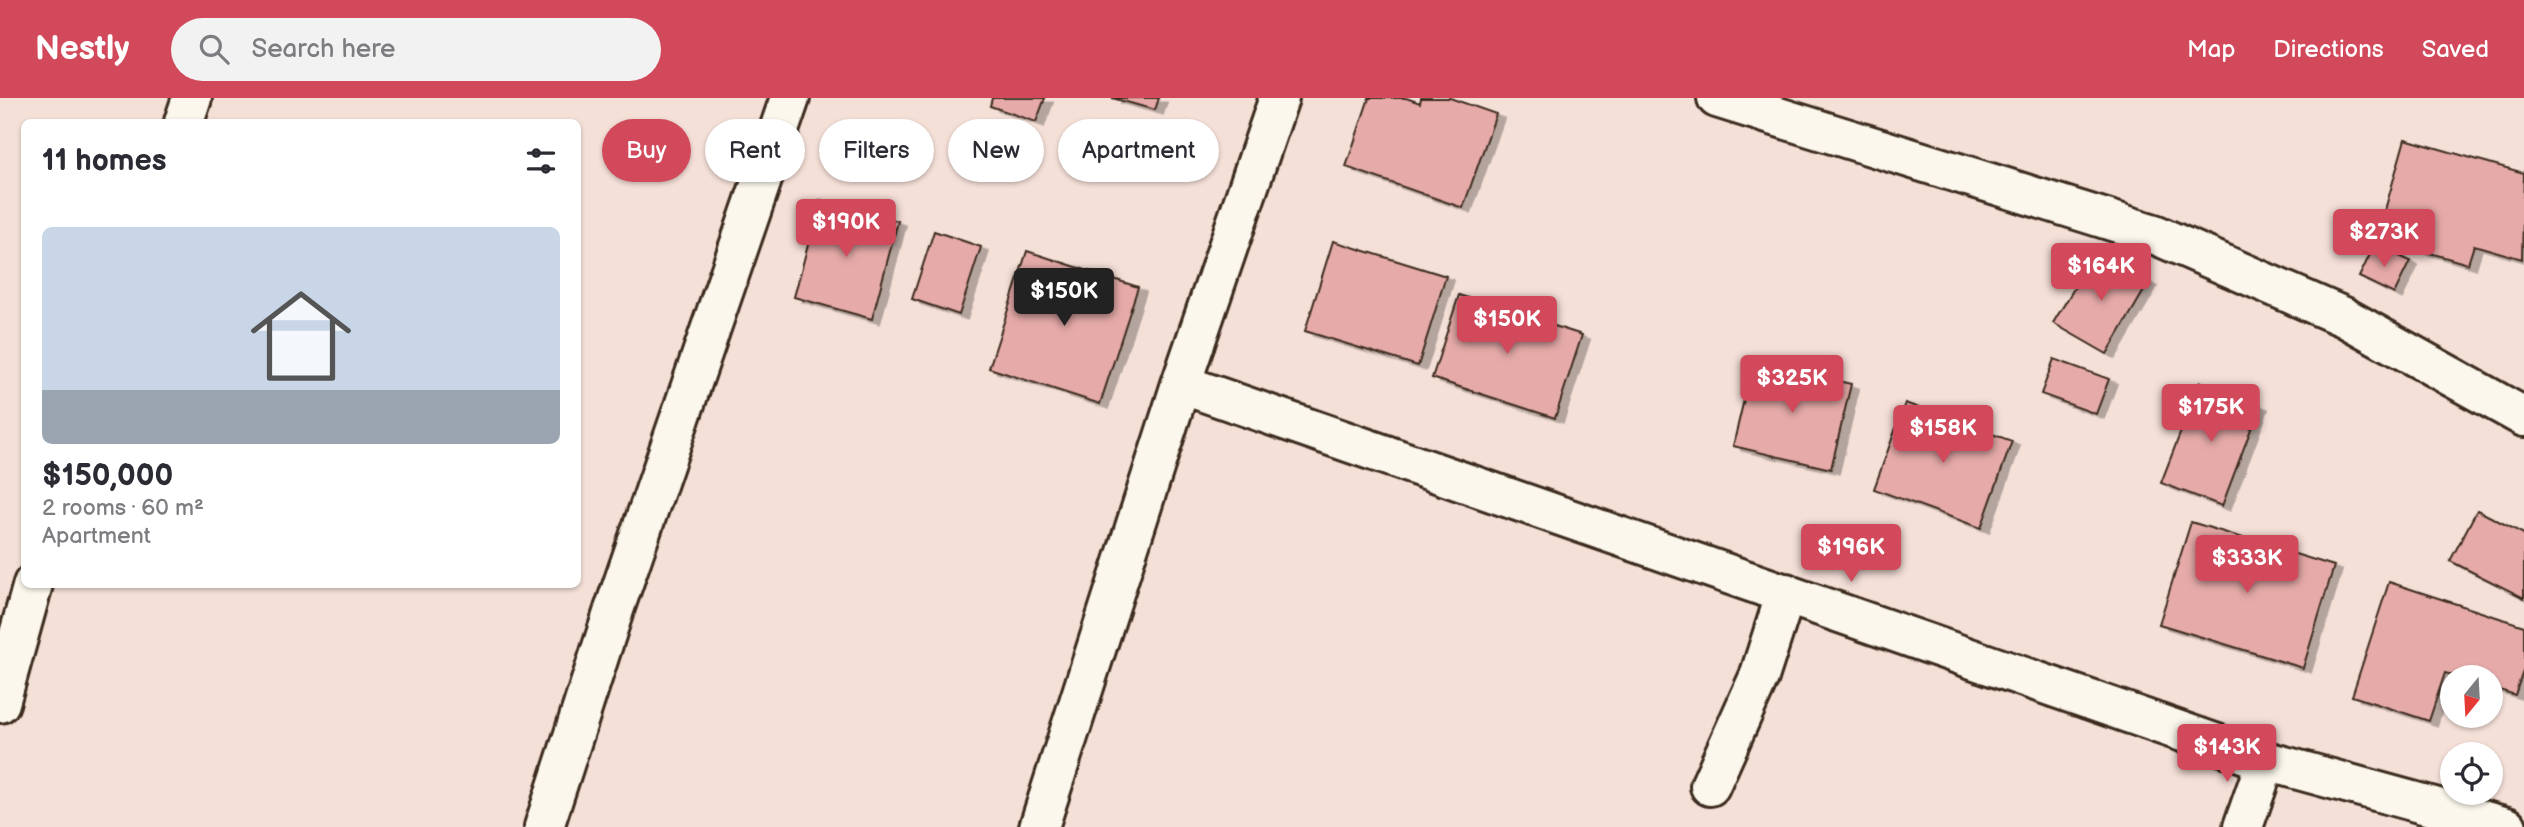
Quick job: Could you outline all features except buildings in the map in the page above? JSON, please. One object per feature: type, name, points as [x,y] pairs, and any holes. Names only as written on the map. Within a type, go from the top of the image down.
[{"type":"street","points":[[185,119],[192,98]]},
{"type":"street","points":[[544,827],[614,610],[790,98]]},
{"type":"street","points":[[1048,824],[1181,384],[1279,98]]},
{"type":"street","points":[[1717,98],[2154,234],[2344,317],[2524,417]]},
{"type":"street","points":[[1181,384],[2266,761],[2507,827]]},
{"type":"street","points":[[1710,786],[1759,677],[1786,593]]},
{"type":"street","points":[[0,703],[19,599]]},
{"type":"street","points":[[2243,827],[2266,761]]}]
